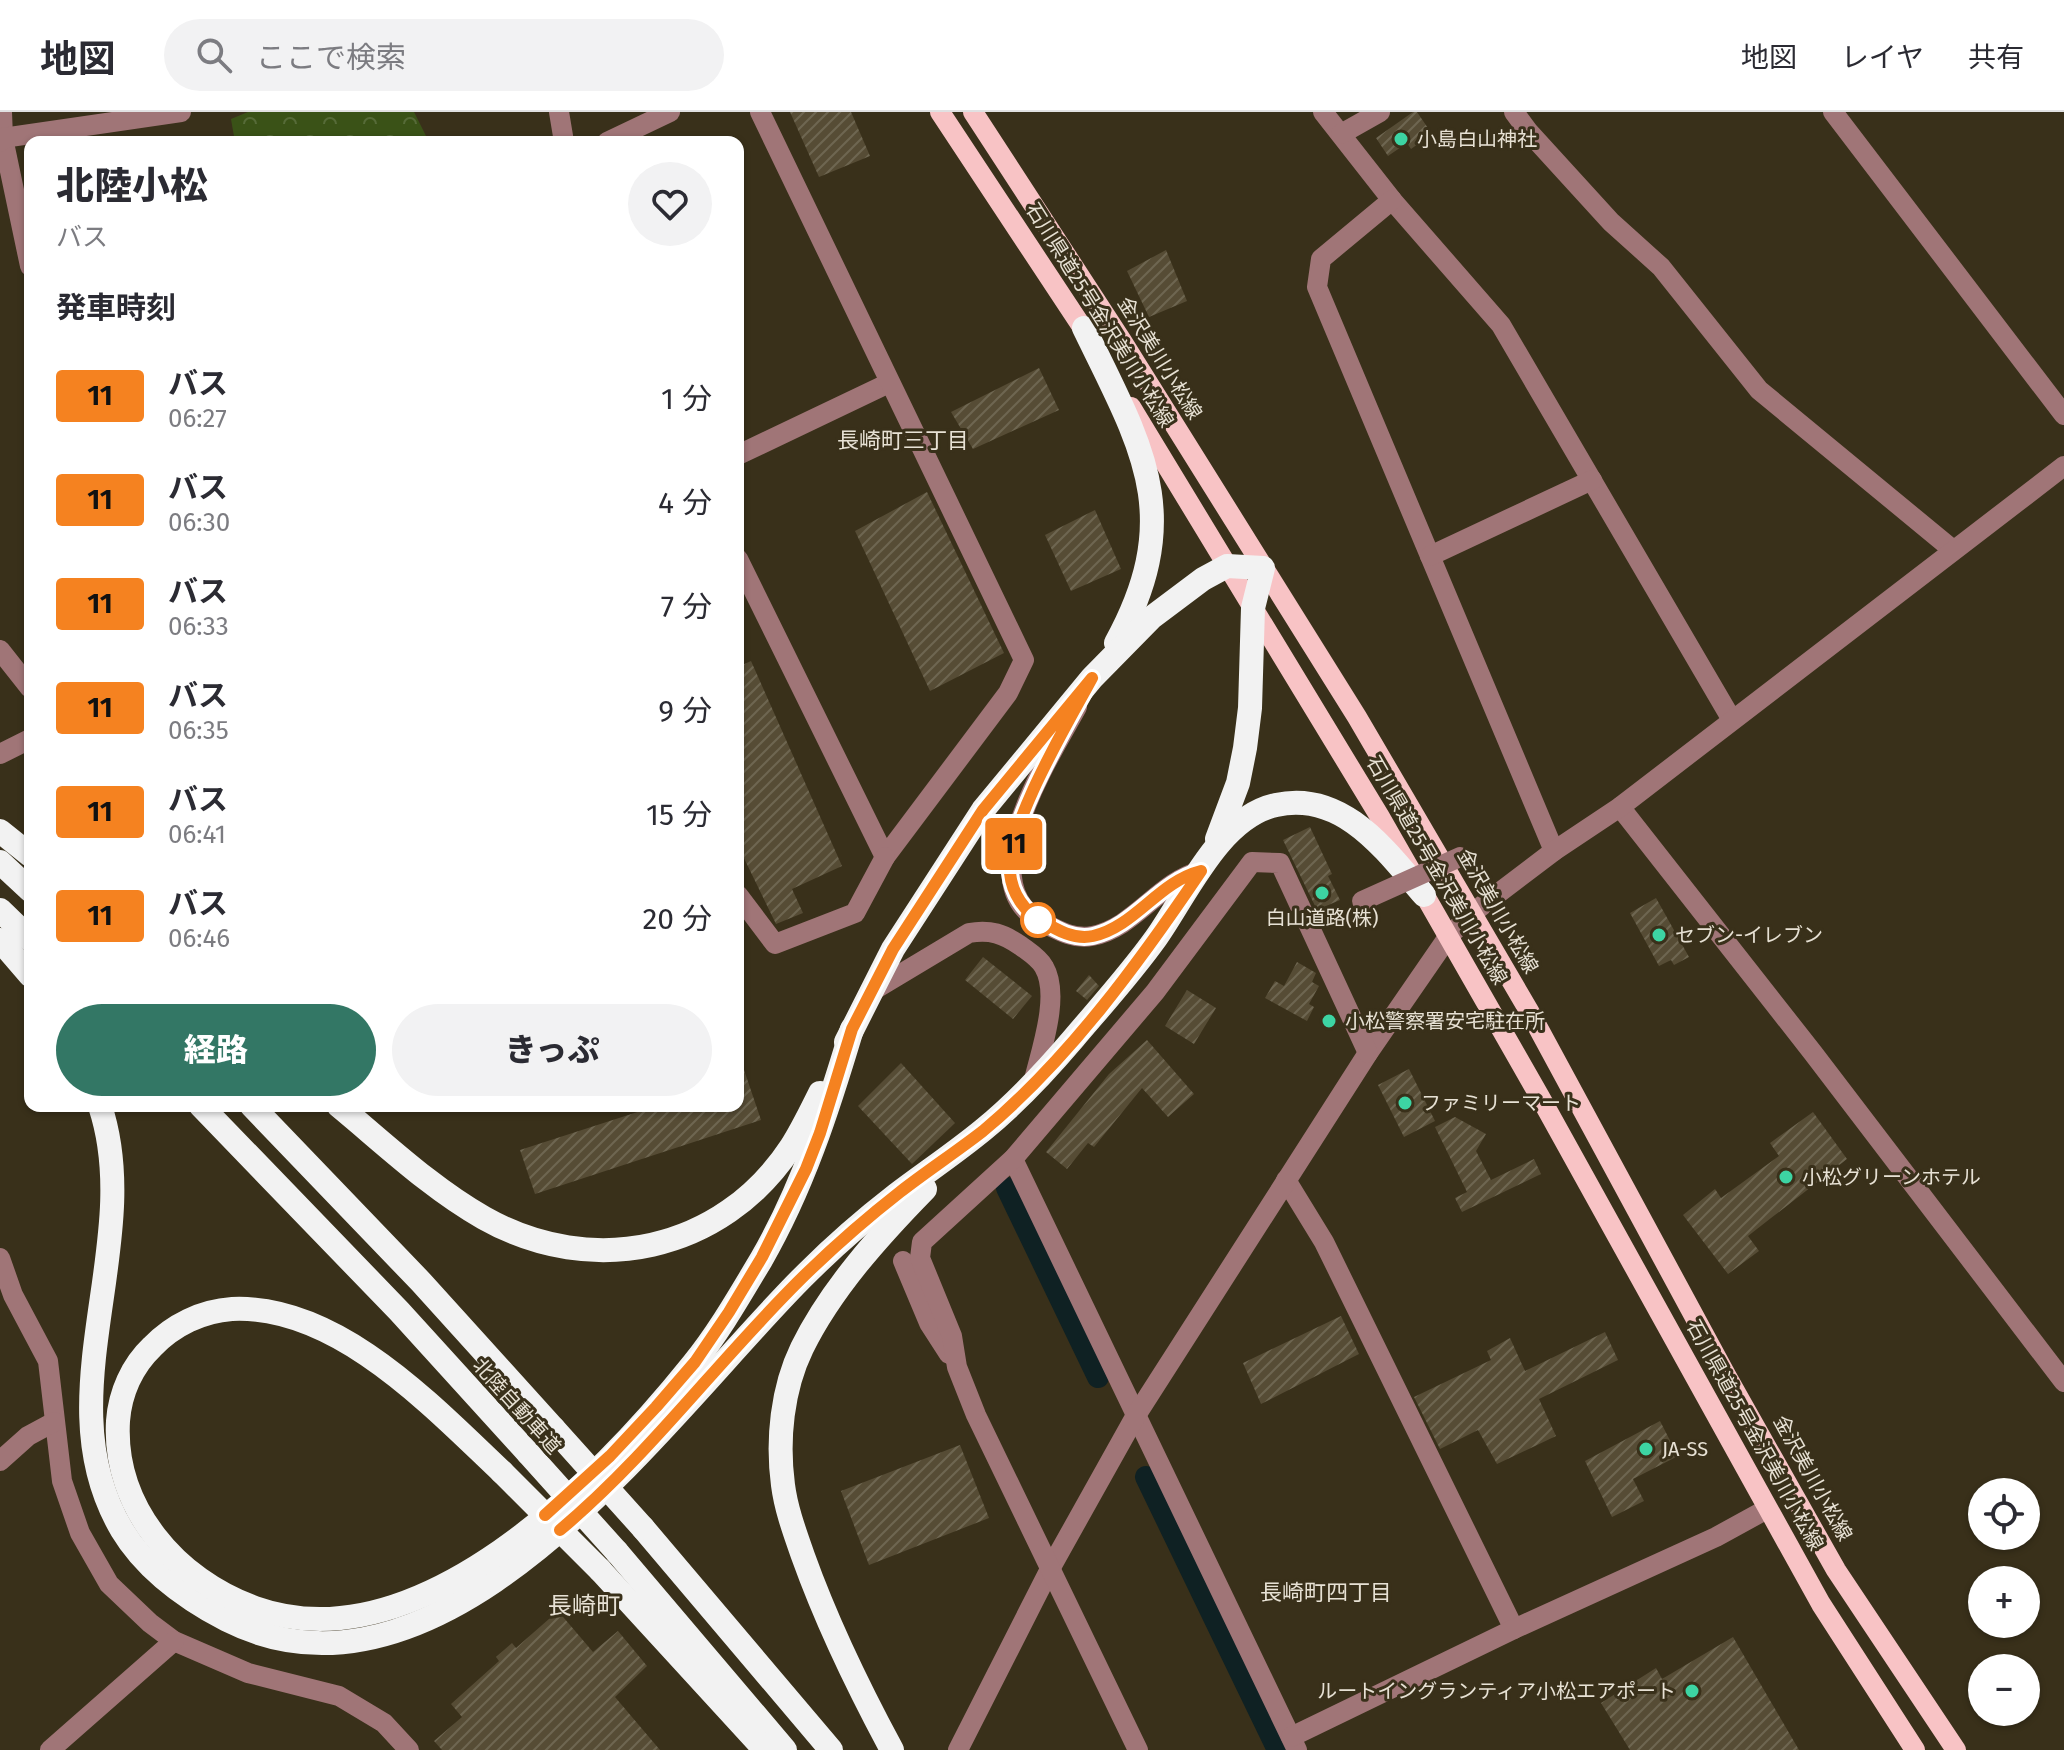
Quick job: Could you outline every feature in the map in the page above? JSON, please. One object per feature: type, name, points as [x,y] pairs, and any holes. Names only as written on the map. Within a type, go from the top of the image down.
[{"type":"highway","points":[[346,1112],[452,1198],[484,1219],[521,1236],[555,1246],[588,1251],[627,1251],[663,1243],[699,1228],[734,1206],[765,1178],[797,1137],[893,949],[983,810],[1113,649],[1138,596],[1152,541],[1153,516],[1142,456],[1084,328]]},
{"type":"highway","points":[[1092,678],[1169,603],[1203,579],[1227,566],[1263,568],[1253,608],[1250,708],[1245,748],[1229,813],[1201,871]]},
{"type":"highway","points":[[892,1750],[837,1641],[792,1526],[783,1488],[783,1416],[790,1380],[802,1349],[821,1316],[877,1241],[983,1130],[1033,1085],[1153,942],[1222,841],[1239,822],[1258,810],[1278,804],[1299,803],[1344,815],[1365,829],[1424,895]]},
{"type":"highway","points":[[0,831],[24,850]]},
{"type":"highway","points":[[0,862],[24,884]]},
{"type":"highway","points":[[0,910],[24,933]]},
{"type":"highway","points":[[0,940],[24,968]]},
{"type":"highway","points":[[765,1750],[600,1570],[502,1472],[394,1374],[352,1346],[282,1314],[251,1308],[218,1310],[190,1320],[162,1336],[142,1356],[127,1383],[119,1409],[117,1437],[121,1467],[130,1497],[147,1527],[168,1552],[194,1576],[222,1593],[284,1617],[320,1620],[377,1612],[428,1595],[464,1575],[535,1524],[610,1456],[695,1362],[754,1271],[788,1208],[820,1133],[852,1029]]},
{"type":"highway","points":[[101,1112],[112,1161],[113,1209],[98,1325],[91,1416],[95,1460],[106,1498],[123,1533],[147,1562],[175,1588],[206,1609],[242,1627],[282,1639],[323,1643],[366,1638],[410,1625],[479,1590],[542,1544],[629,1467],[763,1316],[810,1270],[897,1194],[983,1130]]},
{"type":"highway","name":"北陸自動車道","points":[[207,1112],[399,1311],[528,1453],[617,1552],[785,1750]]},
{"type":"highway","name":"北陸自動車道","points":[[258,1112],[421,1282],[643,1528],[831,1750]]},
{"type":"main road","name":"石川県道25号金沢美川小松線","points":[[940,112],[1084,328],[1330,733],[1448,937],[1821,1604],[1915,1750]]},
{"type":"main road","name":"金沢美川小松線","points":[[973,112],[1122,341],[1357,717],[1529,1011],[1726,1375],[1836,1570],[1956,1750]]},
{"type":"street","points":[[2,112],[1,140],[24,240]]},
{"type":"street","points":[[27,136],[181,112]]},
{"type":"street","points":[[559,112],[563,136]]},
{"type":"street","points":[[620,136],[670,112]]},
{"type":"street","points":[[744,903],[775,944],[855,913],[885,857],[1008,693],[1024,660],[760,112]]},
{"type":"street","points":[[1323,112],[1392,200],[1501,325],[1732,720]]},
{"type":"street","points":[[1341,134],[1380,112]]},
{"type":"street","points":[[1514,112],[1611,222],[1661,267],[1759,390],[1953,550]]},
{"type":"street","points":[[1833,112],[2064,415]]},
{"type":"street","points":[[1,140],[24,136]]},
{"type":"street","points":[[1392,200],[1321,259],[1317,287],[1554,851]]},
{"type":"street","points":[[744,452],[889,383]]},
{"type":"street","points":[[960,1749],[1050,1569],[1135,1417],[1368,1053],[1448,937],[1471,914],[1554,851],[1620,807],[2064,466]]},
{"type":"street","points":[[1430,556],[1592,480]]},
{"type":"street","points":[[744,571],[885,857]]},
{"type":"street","points":[[0,650],[24,680]]},
{"type":"street","points":[[1092,678],[1040,776],[1022,819],[1011,855],[1010,873],[1017,898],[1032,916],[1058,930],[1068,935],[1091,937],[1119,926],[1184,875],[1201,871]]},
{"type":"street","points":[[0,754],[24,742]]},
{"type":"street","points":[[1620,807],[1813,1053],[2064,1382]]},
{"type":"street","points":[[1362,901],[1460,857]]},
{"type":"street","points":[[957,1367],[952,1336],[920,1258],[922,1242],[1013,1159],[1163,982],[1252,862],[1280,863],[1368,1053]]},
{"type":"street","points":[[869,993],[969,933],[985,930],[1005,936],[1040,960],[1049,978],[1051,1003],[1033,1085]]},
{"type":"street","points":[[1013,1159],[1294,1744],[1514,1629],[1716,1537],[1767,1509]]},
{"type":"street","points":[[1286,1180],[1324,1242],[1514,1629]]},
{"type":"street","points":[[0,1258],[7,1298],[48,1361],[62,1481],[80,1533],[109,1584],[174,1641],[248,1673],[339,1696],[384,1723],[409,1750]]},
{"type":"street","points":[[903,1261],[929,1323],[957,1367],[976,1415],[1138,1750]]},
{"type":"street","points":[[0,1461],[28,1436],[54,1422]]},
{"type":"street","points":[[50,1750],[174,1641]]},
{"type":"path","points":[[1318,924],[1362,901]]},
{"type":"green space","points":[[248,112],[414,112],[426,136],[234,136],[231,119]]},
{"type":"building","points":[[790,112],[851,112],[870,156],[819,177]]},
{"type":"building","name":"小島白山神社","points":[[1417,112],[1432,134],[1411,149],[1407,143],[1388,156],[1376,138]]},
{"type":"building","points":[[1166,250],[1187,301],[1149,317],[1127,271]]},
{"type":"building","points":[[1039,368],[1059,410],[973,449],[951,412]]},
{"type":"building","points":[[927,492],[1004,653],[930,691],[855,531]]},
{"type":"building","points":[[1095,510],[1121,569],[1071,591],[1045,535]]},
{"type":"building","points":[[751,661],[842,866],[792,889],[803,913],[776,924],[744,858],[744,664]]},
{"type":"building","points":[[1310,827],[1332,874],[1328,876],[1340,900],[1317,910],[1283,840]]},
{"type":"building","name":"セブン-イレブン","points":[[1656,898],[1689,957],[1674,965],[1671,960],[1659,966],[1630,913]]},
{"type":"building","points":[[983,957],[1032,996],[1013,1019],[965,980]]},
{"type":"building","points":[[1297,962],[1316,973],[1312,982],[1319,986],[1309,1004],[1314,1007],[1307,1021],[1265,998],[1275,981],[1284,986]]},
{"type":"building","points":[[1089,975],[1099,986],[1087,1000],[1076,991]]},
{"type":"building","points":[[1187,990],[1216,1008],[1194,1044],[1165,1026]]},
{"type":"building","points":[[1147,1040],[1194,1094],[1168,1117],[1142,1088],[1094,1147],[1088,1143],[1067,1169],[1046,1152],[1109,1074]]},
{"type":"building","points":[[901,1063],[955,1123],[912,1164],[858,1106]]},
{"type":"building","points":[[1409,1069],[1435,1121],[1404,1137],[1378,1085]]},
{"type":"building","points":[[744,1070],[761,1120],[535,1194],[520,1150],[637,1112],[744,1112]]},
{"type":"building","name":"小松グリーンホテル","points":[[1813,1112],[1847,1159],[1748,1236],[1759,1251],[1728,1274],[1683,1215],[1715,1189],[1721,1198],[1779,1156],[1770,1143]]},
{"type":"building","points":[[1455,1117],[1486,1134],[1476,1151],[1491,1180],[1534,1159],[1541,1174],[1462,1212],[1455,1198],[1467,1192],[1435,1127]]},
{"type":"building","points":[[1341,1316],[1359,1354],[1261,1404],[1243,1363]]},
{"type":"building","points":[[1605,1332],[1618,1360],[1539,1399],[1556,1436],[1497,1464],[1478,1430],[1440,1449],[1414,1397],[1491,1360],[1487,1351],[1510,1338],[1525,1371]]},
{"type":"building","points":[[1660,1421],[1678,1456],[1633,1479],[1644,1501],[1612,1517],[1585,1461]]},
{"type":"building","points":[[960,1445],[989,1518],[869,1565],[841,1491]]},
{"type":"building","points":[[558,1611],[593,1652],[618,1631],[647,1666],[615,1697],[660,1750],[442,1750],[434,1741],[462,1717],[451,1704],[499,1661],[496,1657],[512,1643],[516,1648]]},
{"type":"building","name":"ルートイングランティア小松エアポート","points":[[1733,1637],[1799,1750],[1630,1750],[1601,1703],[1656,1668],[1662,1679]]},
{"type":"waterway","points":[[1007,1188],[1098,1377]]},
{"type":"waterway","points":[[1146,1477],[1278,1750]]},
{"type":"bus line","name":"11","points":[[545,1515],[610,1456],[656,1407],[695,1362],[729,1312],[762,1257],[806,1169],[852,1029],[893,949],[983,810],[1092,678],[1040,776],[1022,819],[1011,855],[1010,873],[1017,898],[1032,916],[1048,925],[1068,935],[1091,937],[1119,926],[1184,875],[1201,871],[1153,942],[1033,1085],[983,1130],[858,1226],[810,1270],[763,1316],[629,1467],[560,1530]]},
{"type":"place","name":"小島白山神社","points":[[1401,139]]},
{"type":"place","name":"白山道路(株)","points":[[1322,893]]},
{"type":"place","name":"セブン-イレブン","points":[[1659,935]]},
{"type":"place","name":"小松警察署安宅駐在所","points":[[1329,1021]]},
{"type":"place","name":"ファミリーマート","points":[[1405,1103]]},
{"type":"place","name":"小松グリーンホテル","points":[[1786,1177]]},
{"type":"place","name":"JA-SS","points":[[1646,1449]]},
{"type":"place","name":"ルートイングランティア小松エアポート","points":[[1692,1691]]},
{"type":"district","name":"長崎町三丁目","points":[[903,440]]},
{"type":"district","name":"長崎町四丁目","points":[[1326,1592]]},
{"type":"district","name":"長崎町","points":[[584,1606]]}]
